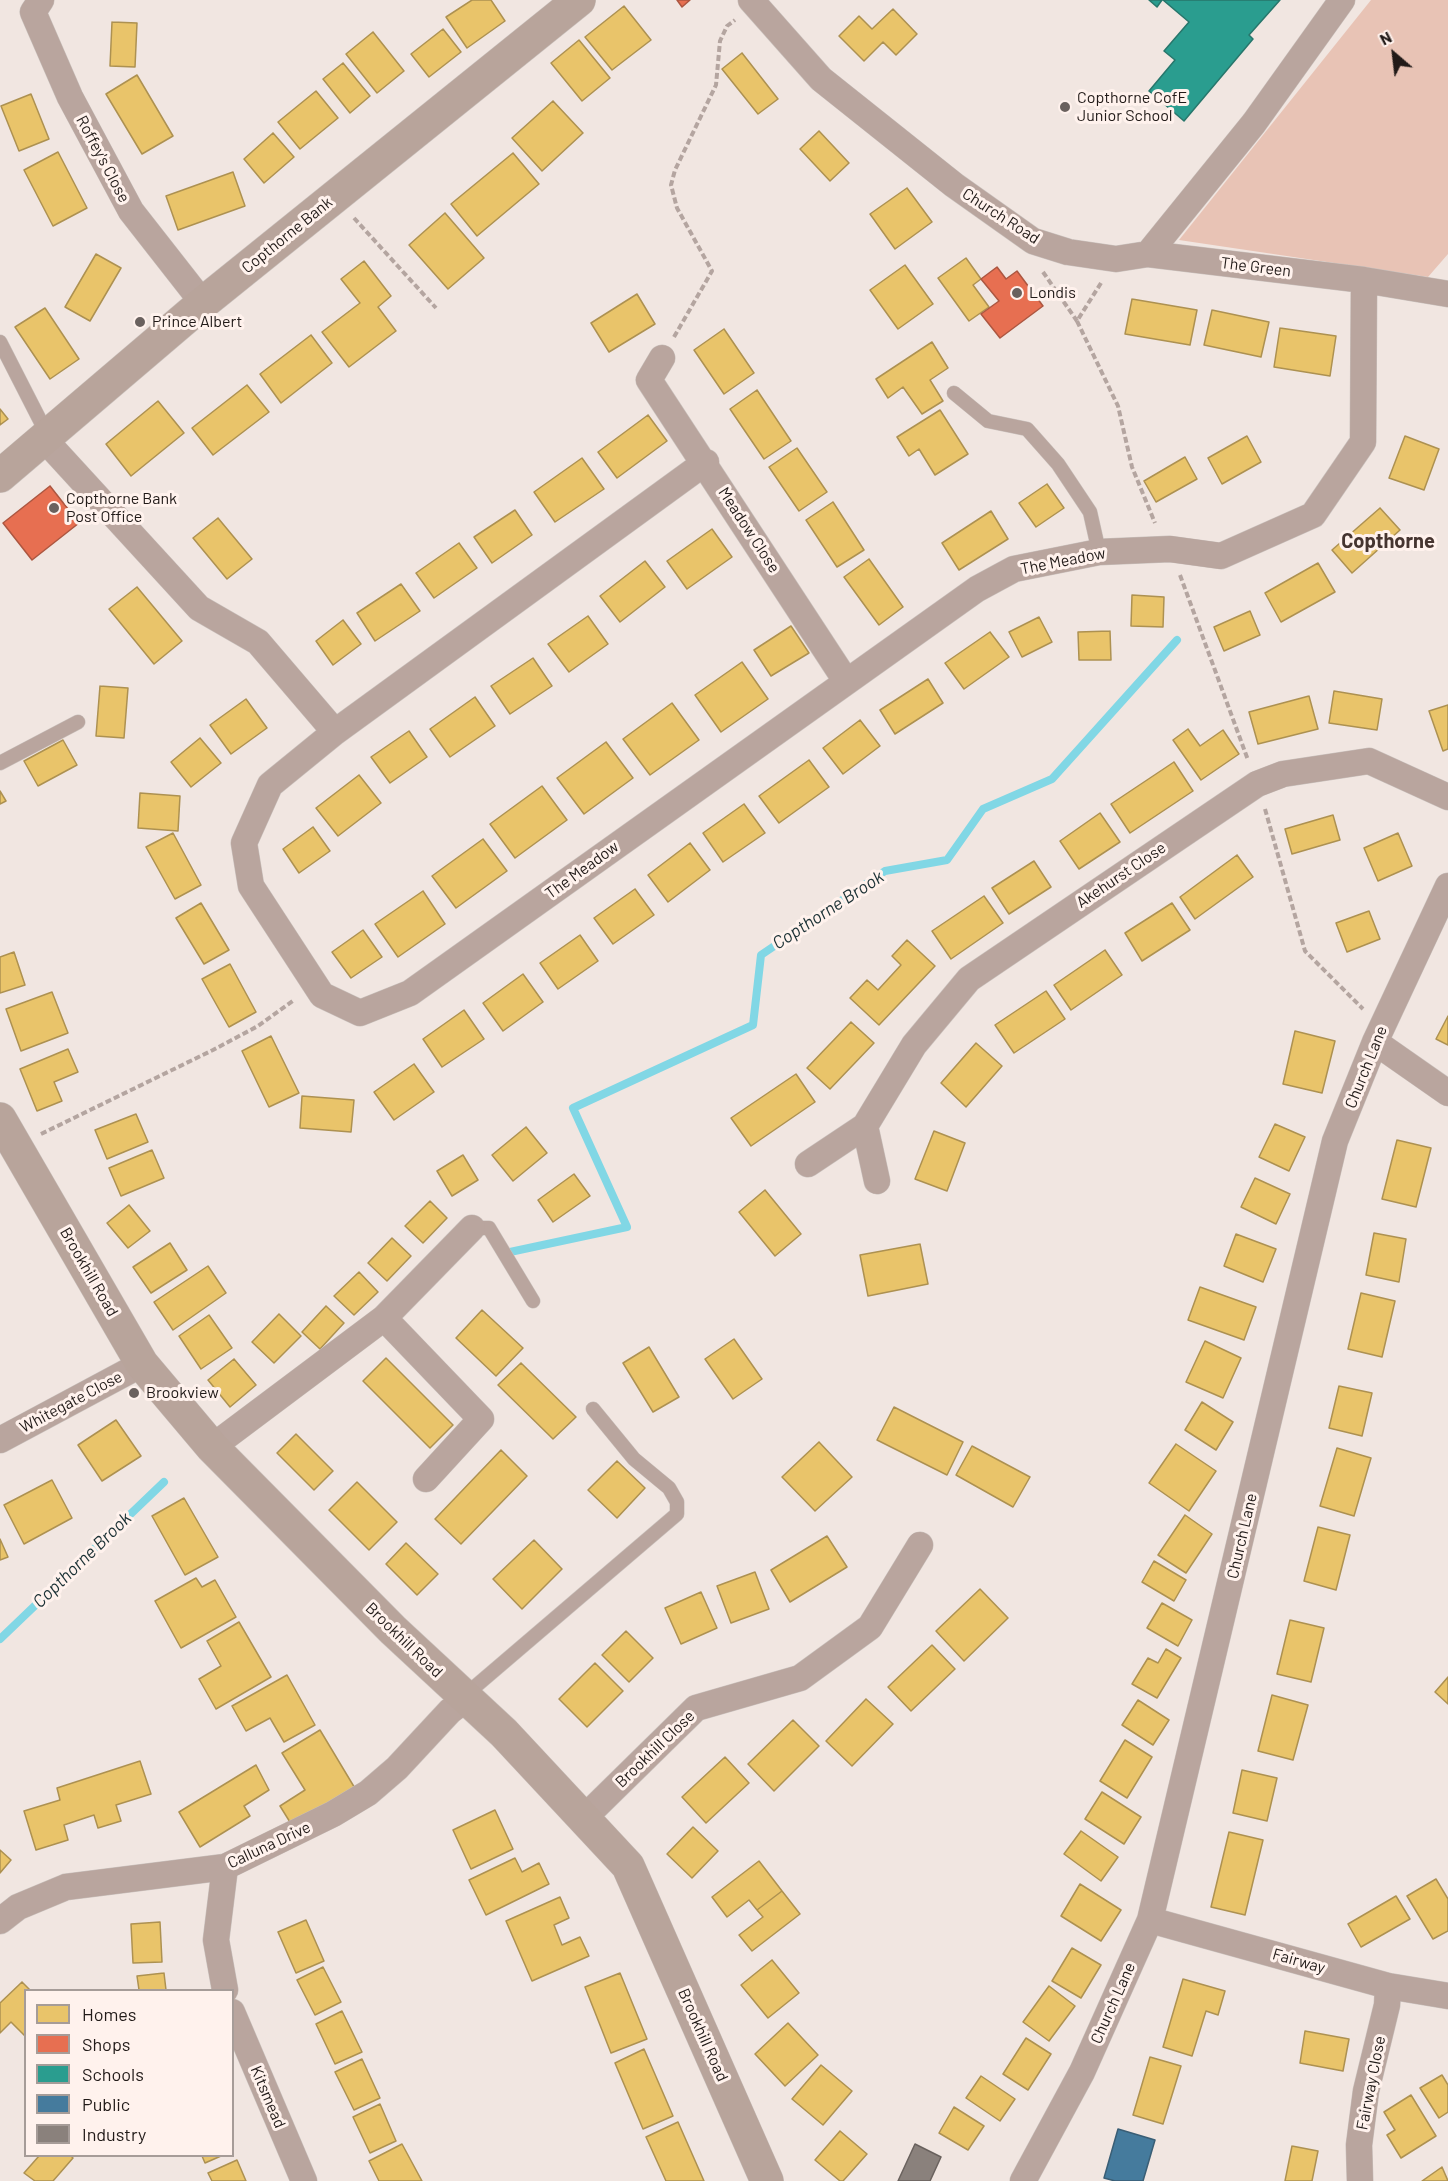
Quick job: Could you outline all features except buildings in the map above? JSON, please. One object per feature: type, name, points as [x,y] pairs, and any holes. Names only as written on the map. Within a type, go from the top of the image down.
[{"type":"street","name":"Roffey's Close","points":[[41,0],[33,12],[70,97],[130,211],[203,303]]},
{"type":"street","name":"Copthorne Bank","points":[[0,476],[203,303],[579,0]]},
{"type":"street","points":[[1148,254],[1254,123],[1342,0]]},
{"type":"street","name":"Church Road","points":[[753,3],[821,79],[954,185],[1033,241],[1068,252],[1116,259],[1148,254]]},
{"type":"street","name":"The Green","points":[[1148,254],[1364,280],[1448,294]]},
{"type":"street","name":"The Meadow","points":[[706,462],[335,732],[270,785],[244,843],[251,886],[322,995],[360,1013],[410,993],[977,589],[1014,569],[1099,552],[1170,549],[1221,556],[1313,515],[1363,442],[1364,280]]},
{"type":"street","name":"Meadow Close","points":[[662,358],[641,378],[706,462],[846,681]]},
{"type":"street","points":[[46,437],[199,608],[258,642],[335,732]]},
{"type":"street","name":"Akehurst Close","points":[[808,1164],[865,1126],[914,1045],[969,979],[1257,784],[1283,774],[1370,761],[1448,797]]},
{"type":"street","name":"Church Lane","points":[[1023,2181],[1082,2072],[1150,1920],[1335,1141],[1379,1032],[1448,886]]},
{"type":"street","points":[[1379,1032],[1448,1093]]},
{"type":"street","name":"Brookhill Road","points":[[0,1119],[142,1364],[212,1447],[393,1630],[504,1733],[585,1817],[628,1866],[767,2181]]},
{"type":"street","points":[[865,1126],[876,1181]]},
{"type":"street","points":[[212,1447],[384,1318],[472,1228]]},
{"type":"street","points":[[384,1318],[481,1419],[426,1479]]},
{"type":"street","name":"Whitegate Close","points":[[0,1440],[142,1364]]},
{"type":"street","name":"Brookhill Close","points":[[585,1817],[696,1708],[800,1678],[870,1627],[920,1545]]},
{"type":"street","name":"Calluna Drive","points":[[0,1921],[18,1907],[66,1887],[225,1867],[333,1814],[368,1792],[397,1768],[465,1698]]},
{"type":"street","points":[[225,1867],[216,1940],[225,1989]]},
{"type":"street","name":"Fairway","points":[[1150,1920],[1388,1986],[1448,1996]]},
{"type":"street","name":"Fairway Close","points":[[1360,2181],[1359,2145],[1366,2091],[1387,2005],[1388,1986]]},
{"type":"street","name":"Kitsmead","points":[[234,2017],[304,2181]]},
{"type":"lane","points":[[0,342],[46,437]]},
{"type":"lane","points":[[954,393],[988,421],[1027,429],[1058,464],[1090,512],[1099,552]]},
{"type":"lane","points":[[0,763],[78,722]]},
{"type":"lane","points":[[472,1228],[489,1228],[533,1301]]},
{"type":"lane","points":[[465,1698],[677,1514],[677,1503],[669,1488],[634,1459],[592,1409]]},
{"type":"path","points":[[662,358],[712,271],[677,208],[671,185],[675,170],[716,85],[720,41],[727,26],[753,3]]},
{"type":"path","points":[[335,197],[436,308]]},
{"type":"path","points":[[1033,241],[1032,256],[1077,321],[1118,406],[1132,467],[1151,514],[1170,549],[1257,784],[1280,856],[1305,951],[1379,1032]]},
{"type":"path","points":[[1077,321],[1116,259]]},
{"type":"path","points":[[17,1147],[258,1026],[315,986]]},
{"type":"shaded area","points":[[1371,0],[1448,0],[1448,254],[1428,277],[1179,240]]},
{"type":"waterway","name":"Copthorne Brook","points":[[510,1252],[627,1227],[573,1108],[753,1025],[761,955],[885,871],[947,860],[983,809],[1052,779],[1177,640]]},
{"type":"waterway","name":"Copthorne Brook","points":[[0,1639],[164,1482]]},
{"type":"place","name":"Copthorne CofE Junior School","points":[[1065,107]]},
{"type":"place","name":"Londis","points":[[1017,293]]},
{"type":"place","name":"Prince Albert","points":[[140,322]]},
{"type":"place","name":"Copthorne Bank Post Office","points":[[54,508]]},
{"type":"place","name":"Brookview","points":[[134,1393]]},
{"type":"district","name":"Copthorne","points":[[1388,541]]}]
